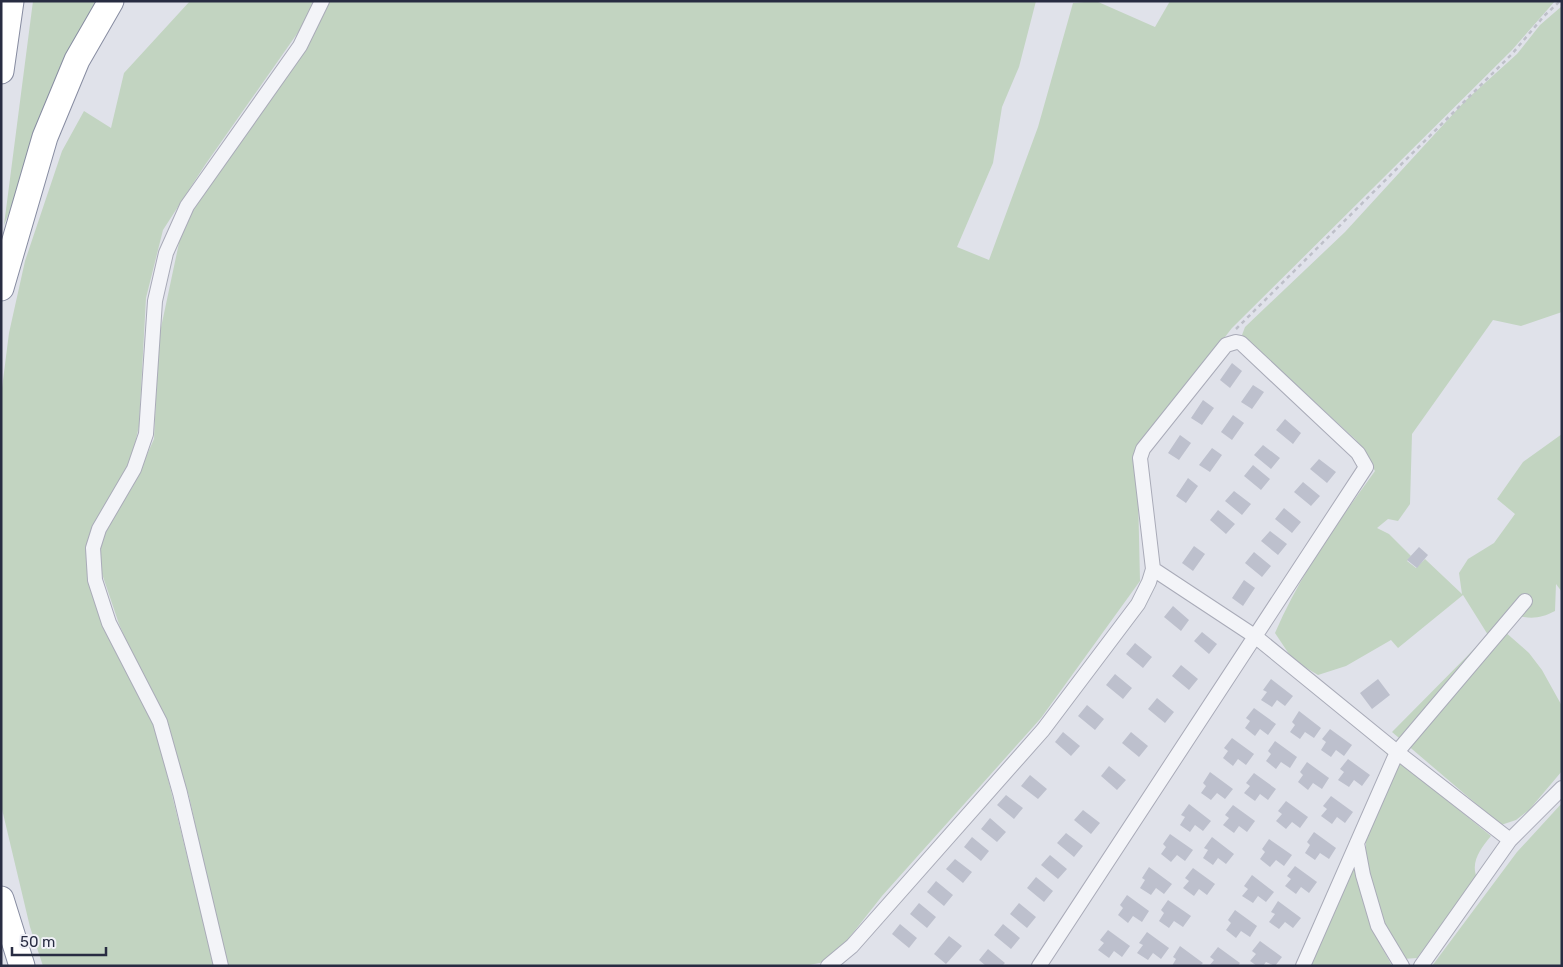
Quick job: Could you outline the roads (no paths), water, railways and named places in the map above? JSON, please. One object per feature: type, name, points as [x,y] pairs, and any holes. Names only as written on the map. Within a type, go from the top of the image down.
[{"type":"highway","points":[[1,71],[11,1]]},
{"type":"highway","points":[[1,288],[45,137],[77,60],[111,1]]},
{"type":"highway","points":[[1,899],[22,966]]},
{"type":"street","points":[[221,966],[180,793],[160,722],[109,622],[95,580],[93,548],[99,528],[134,469],[146,434],[155,301],[166,253],[187,206],[300,46],[322,1]]},
{"type":"street","points":[[828,966],[852,946],[1043,730],[1138,604],[1150,582],[1153,568],[1140,458],[1143,449],[1226,345],[1236,342],[1247,348],[1358,453],[1366,466],[1256,637],[1039,966]]},
{"type":"street","points":[[1153,568],[1256,637],[1397,752],[1510,840]]},
{"type":"street","points":[[1303,966],[1397,752],[1524,601]]},
{"type":"street","points":[[1421,966],[1510,840],[1562,788]]},
{"type":"street","points":[[1357,842],[1362,875],[1378,926],[1402,966]]}]
